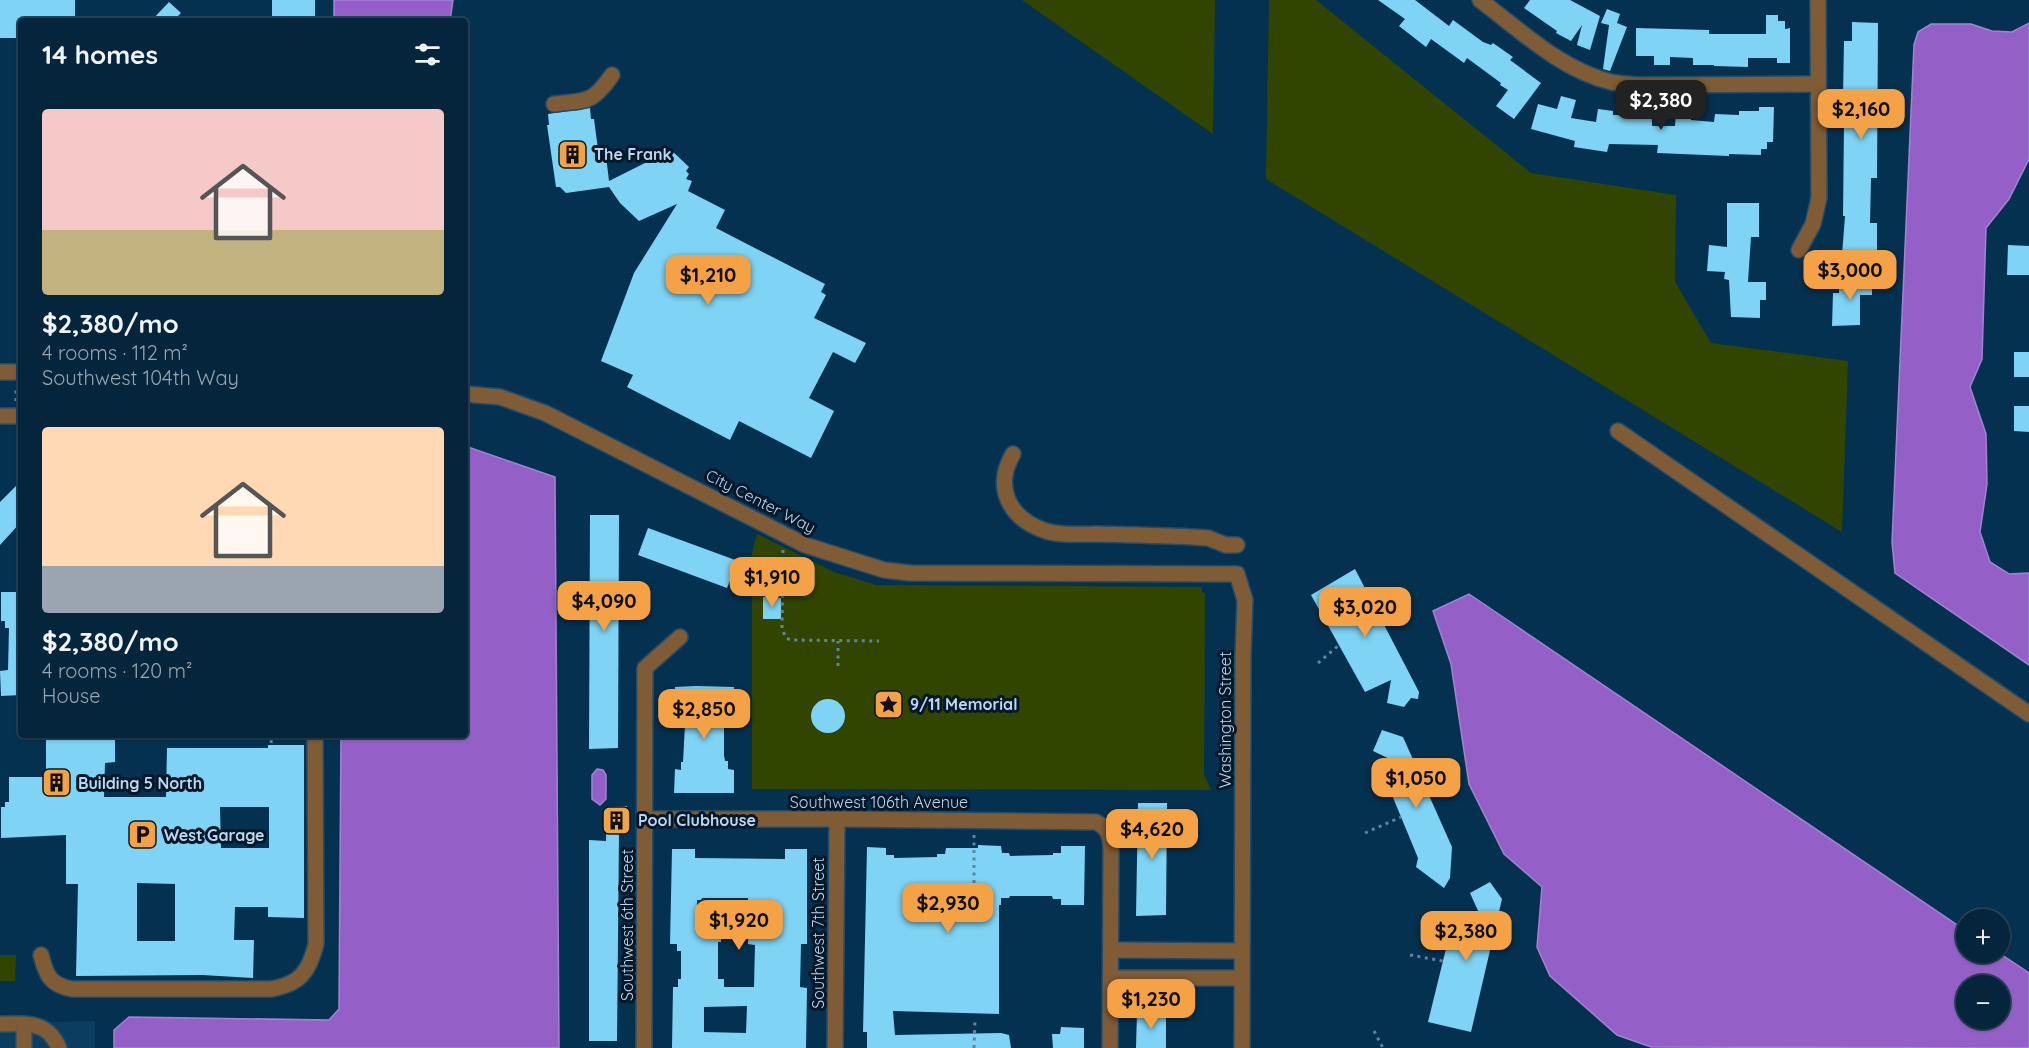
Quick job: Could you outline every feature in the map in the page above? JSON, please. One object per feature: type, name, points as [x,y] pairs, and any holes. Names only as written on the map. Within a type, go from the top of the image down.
[{"type":"street","points":[[1480,0],[1557,58],[1587,74],[1612,83],[1639,85],[1818,84]]},
{"type":"street","points":[[1798,250],[1813,224],[1819,198],[1818,0]]},
{"type":"street","points":[[554,104],[581,101],[595,96],[612,75]]},
{"type":"street","points":[[0,372],[18,377]]},
{"type":"street","name":"City Center Way","points":[[468,394],[500,397],[545,413],[805,545],[884,570],[922,573],[1237,574]]},
{"type":"street","points":[[0,416],[18,412]]},
{"type":"street","points":[[1618,431],[2029,714]]},
{"type":"street","points":[[1013,454],[1004,480],[1007,499],[1012,510],[1042,530],[1075,534],[1208,538],[1226,545],[1237,545]]},
{"type":"street","name":"Washington Street","points":[[1237,574],[1245,600],[1242,1048]]},
{"type":"street","name":"Southwest 6th Street","points":[[644,1048],[645,668],[680,637]]},
{"type":"street","points":[[40,955],[44,970],[53,983],[72,989],[271,988],[287,986],[297,981],[312,961],[315,944],[315,738]]},
{"type":"street","name":"Southwest 106th Avenue","points":[[645,819],[1096,822],[1104,826],[1108,832],[1111,848],[1111,950]]},
{"type":"street","name":"Southwest 7th Street","points":[[835,1048],[837,819]]},
{"type":"street","points":[[1110,1048],[1111,950],[1242,951]]},
{"type":"street","points":[[1161,978],[1162,951]]},
{"type":"street","points":[[1111,978],[1241,978]]},
{"type":"street","points":[[0,1024],[35,1024],[54,1037],[59,1048]]},
{"type":"street","points":[[24,1024],[24,1048]]},
{"type":"path","points":[[18,377],[18,412]]},
{"type":"path","points":[[783,546],[782,629],[784,636],[791,640],[879,641]]},
{"type":"path","points":[[838,641],[838,666]]},
{"type":"path","points":[[1318,663],[1339,645]]},
{"type":"path","points":[[271,742],[272,738]]},
{"type":"path","points":[[1365,833],[1401,816]]},
{"type":"path","points":[[974,820],[974,913]]},
{"type":"path","points":[[1410,955],[1443,961]]},
{"type":"path","points":[[974,1048],[975,1020]]},
{"type":"path","points":[[1374,1031],[1383,1048]]},
{"type":"shaded area","points":[[334,0],[453,0],[450,18],[334,18]]},
{"type":"shaded area","points":[[2029,23],[2029,159],[2009,199],[1986,228],[1982,359],[1970,387],[1986,434],[1987,484],[1980,532],[1990,562],[2009,574],[2029,573],[2029,665],[1895,573],[1892,542],[1914,45],[1918,32],[1931,24],[1971,24],[1992,31],[2012,32]]},
{"type":"shaded area","points":[[468,447],[555,477],[559,1048],[114,1048],[114,1030],[129,1017],[329,1020],[339,1009],[341,738],[468,738]]},
{"type":"shaded area","points":[[1469,594],[1956,924],[1956,963],[2010,963],[2010,960],[2029,973],[2029,1048],[1651,1047],[1617,1035],[1550,976],[1537,947],[1542,887],[1504,854],[1469,784],[1451,664],[1433,611]]},
{"type":"shaded area","points":[[597,769],[603,770],[606,775],[606,799],[600,805],[592,799],[592,775]]},
{"type":"shaded area","points":[[95,1021],[95,1048],[0,1048],[0,1023]]},
{"type":"green space","points":[[1022,0],[1215,0],[1213,134]]},
{"type":"green space","points":[[1269,0],[1316,0],[1531,173],[1676,195],[1675,282],[1711,343],[1848,361],[1842,532],[1266,179]]},
{"type":"green space","points":[[757,534],[834,572],[876,585],[1202,587],[1202,592],[1205,594],[1204,774],[1211,790],[752,789],[752,553]]},
{"type":"green space","points":[[0,955],[16,955],[15,981],[0,981]]},
{"type":"building","points":[[0,0],[75,0],[75,18],[18,18],[18,38],[0,38]]},
{"type":"building","points":[[272,0],[315,0],[315,18],[272,18]]},
{"type":"building","points":[[1378,0],[1415,0],[1449,26],[1453,20],[1483,42],[1491,45],[1493,43],[1513,57],[1510,60],[1541,83],[1514,119],[1496,106],[1508,90],[1500,85],[1501,83],[1467,58],[1464,63],[1431,39],[1426,47],[1399,26],[1405,19]]},
{"type":"building","points":[[1530,0],[1570,0],[1600,16],[1590,50],[1577,45],[1582,25],[1571,41],[1556,33],[1557,31],[1524,8]]},
{"type":"building","points":[[169,2],[181,13],[176,18],[154,18]]},
{"type":"building","points":[[1607,9],[1620,14],[1617,23],[1627,27],[1610,71],[1603,69],[1609,25],[1601,23]]},
{"type":"building","points":[[1766,15],[1778,15],[1778,21],[1785,21],[1785,29],[1790,28],[1790,63],[1777,63],[1777,58],[1748,58],[1748,67],[1693,65],[1693,58],[1670,57],[1670,65],[1654,65],[1654,56],[1636,56],[1636,28],[1709,30],[1709,34],[1766,34]]},
{"type":"building","points":[[1852,22],[1878,23],[1877,178],[1871,178],[1870,223],[1877,223],[1877,258],[1842,255],[1845,216],[1843,216],[1844,122],[1852,122],[1852,96],[1843,96],[1844,41],[1852,41]]},
{"type":"building","points":[[1561,96],[1576,100],[1571,118],[1596,122],[1598,109],[1613,111],[1613,115],[1652,115],[1652,126],[1675,126],[1676,113],[1691,113],[1691,120],[1714,122],[1715,114],[1739,115],[1739,111],[1759,111],[1759,107],[1774,107],[1773,142],[1767,142],[1767,149],[1761,149],[1761,155],[1729,154],[1729,156],[1657,153],[1658,145],[1609,144],[1607,152],[1574,147],[1575,141],[1531,129],[1538,104],[1557,109]]},
{"type":"building","points":[[590,108],[591,119],[594,119],[599,157],[606,156],[609,181],[670,149],[689,167],[686,171],[689,174],[686,179],[692,181],[688,191],[725,210],[716,228],[825,284],[821,292],[826,295],[814,318],[866,343],[855,363],[833,352],[809,398],[834,411],[811,458],[739,421],[730,440],[627,387],[633,375],[601,361],[634,273],[677,204],[639,221],[620,203],[609,187],[566,193],[560,187],[556,187],[547,125],[549,125],[548,114]]},
{"type":"building","points":[[1727,203],[1759,203],[1759,237],[1751,237],[1748,282],[1766,282],[1766,300],[1760,300],[1760,318],[1731,317],[1729,280],[1724,279],[1725,272],[1707,271],[1709,245],[1727,247]]},
{"type":"building","points":[[2008,245],[2029,246],[2029,275],[2007,275]]},
{"type":"building","points":[[1839,278],[1872,278],[1872,295],[1860,295],[1860,325],[1832,326],[1833,293],[1839,293]]},
{"type":"building","points":[[2014,352],[2029,352],[2029,377],[2014,377]]},
{"type":"building","points":[[2014,406],[2029,406],[2029,432],[2014,431]]},
{"type":"building","points":[[18,484],[18,525],[0,545],[0,502]]},
{"type":"building","points":[[590,515],[619,515],[618,748],[589,749]]},
{"type":"building","points":[[648,528],[738,561],[727,588],[638,555]]},
{"type":"building","points":[[1355,569],[1419,692],[1418,699],[1411,698],[1404,707],[1387,703],[1391,680],[1365,692],[1311,595]]},
{"type":"building","points":[[1,592],[18,592],[18,695],[1,696],[0,671],[8,670],[9,628],[5,628],[5,621],[1,621]]},
{"type":"building","points":[[763,597],[781,598],[781,619],[763,619]]},
{"type":"building","points":[[675,687],[734,687],[734,710],[728,710],[728,719],[724,725],[724,755],[725,761],[728,761],[728,769],[734,770],[734,793],[674,793],[675,769],[681,770],[681,762],[683,762],[685,725],[684,718],[681,718],[681,710],[675,710]]},
{"type":"building","points":[[828,699],[840,704],[845,716],[840,728],[828,733],[816,728],[811,716],[816,704]]},
{"type":"building","points":[[1382,730],[1403,737],[1452,847],[1450,878],[1444,888],[1416,867],[1418,858],[1382,771],[1398,763],[1373,751]]},
{"type":"building","points":[[46,738],[115,738],[115,762],[105,763],[104,797],[166,797],[167,748],[268,748],[268,745],[304,745],[304,918],[268,917],[268,907],[235,907],[234,940],[254,940],[253,978],[202,975],[76,976],[78,884],[66,884],[66,835],[1,838],[1,807],[5,807],[5,802],[9,802],[9,777],[46,777]],"holes":[[[220,807],[269,807],[269,848],[221,848]],[[137,883],[175,884],[175,941],[137,941]]]},
{"type":"building","points":[[1138,803],[1167,803],[1166,915],[1136,916]]},
{"type":"building","points":[[627,806],[627,833],[619,833],[617,1041],[589,1041],[589,840],[606,841],[607,807]]},
{"type":"building","points":[[978,845],[1001,846],[1002,853],[1009,853],[1010,856],[1053,855],[1053,853],[1061,853],[1061,846],[1085,846],[1084,905],[1061,905],[1061,899],[1053,899],[1052,896],[1001,898],[1001,905],[999,905],[999,1014],[893,1011],[895,1035],[1001,1033],[1009,1035],[1011,1048],[867,1048],[867,1032],[863,1032],[867,847],[886,848],[886,855],[894,855],[894,858],[937,857],[937,854],[945,854],[946,848],[978,848]]},
{"type":"building","points":[[672,849],[695,849],[695,858],[785,859],[785,849],[807,849],[807,944],[801,944],[800,987],[807,988],[806,1048],[672,1048],[673,987],[678,987],[678,979],[681,979],[681,951],[677,951],[677,944],[670,944]],"holes":[[[702,898],[748,898],[748,944],[755,945],[754,987],[724,987],[724,979],[718,979],[718,942],[721,942],[721,924],[697,924],[697,900]],[[747,1006],[746,1033],[704,1032],[704,1007]]]},
{"type":"building","points":[[1490,882],[1502,899],[1471,1032],[1428,1022],[1455,912],[1479,913],[1470,893]]},
{"type":"building","points":[[1166,1010],[1166,1048],[1136,1048],[1137,1012]]},
{"type":"building","points":[[1061,1027],[1084,1028],[1084,1048],[1053,1048],[1052,1034],[1060,1034]]},
{"type":"place","name":"The Frank","points":[[573,154]]},
{"type":"place","name":"9/11 Memorial","points":[[889,704]]},
{"type":"place","name":"Building 5 North","points":[[57,783]]},
{"type":"place","name":"Pool Clubhouse","points":[[617,820]]},
{"type":"place","name":"West Garage","points":[[143,835]]}]
